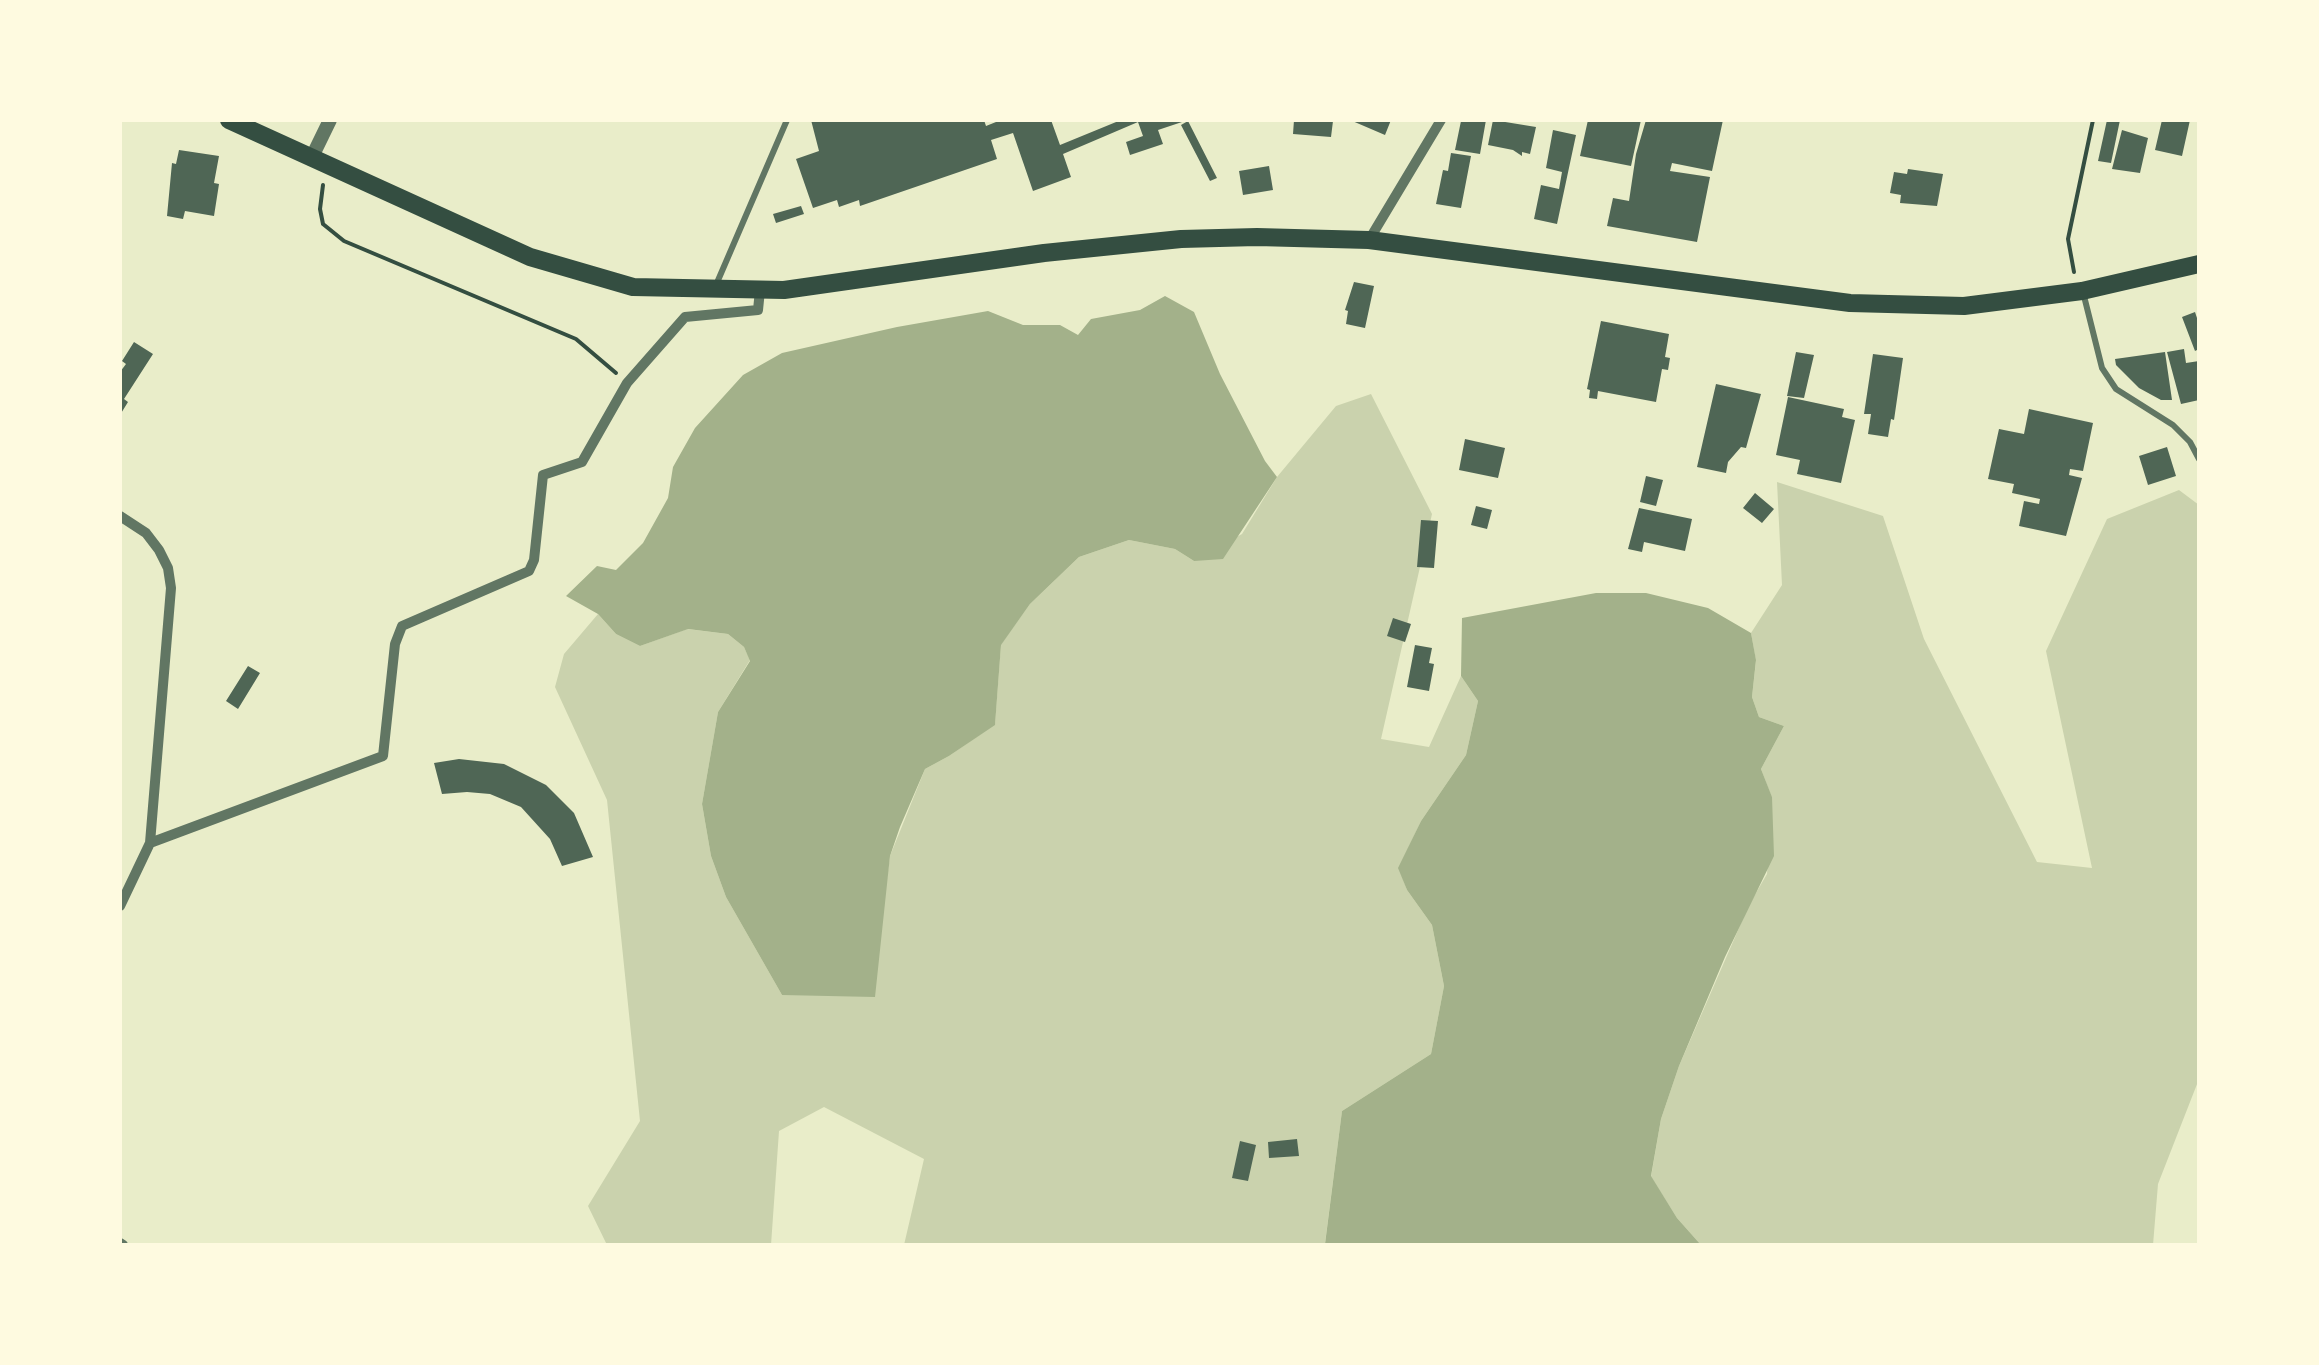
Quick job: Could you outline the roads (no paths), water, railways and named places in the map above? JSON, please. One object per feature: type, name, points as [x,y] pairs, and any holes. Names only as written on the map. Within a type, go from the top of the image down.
[{"type":"main road","points":[[229,120],[530,257],[633,287],[784,290],[1181,239],[1369,240],[1850,303],[1964,306],[2080,291],[2199,264]]},
{"type":"street","points":[[319,162],[330,120]]},
{"type":"street","points":[[1369,240],[1441,120]]},
{"type":"street","points":[[150,843],[383,756],[395,644],[402,626],[529,571],[534,560],[543,476],[582,462],[628,383],[685,318],[758,310],[760,290]]},
{"type":"street","points":[[120,516],[146,533],[159,550],[168,568],[171,588],[150,843],[120,906]]},
{"type":"lane","points":[[714,290],[787,120]]},
{"type":"lane","points":[[2080,291],[2102,368],[2116,389],[2173,425],[2199,458]]}]
